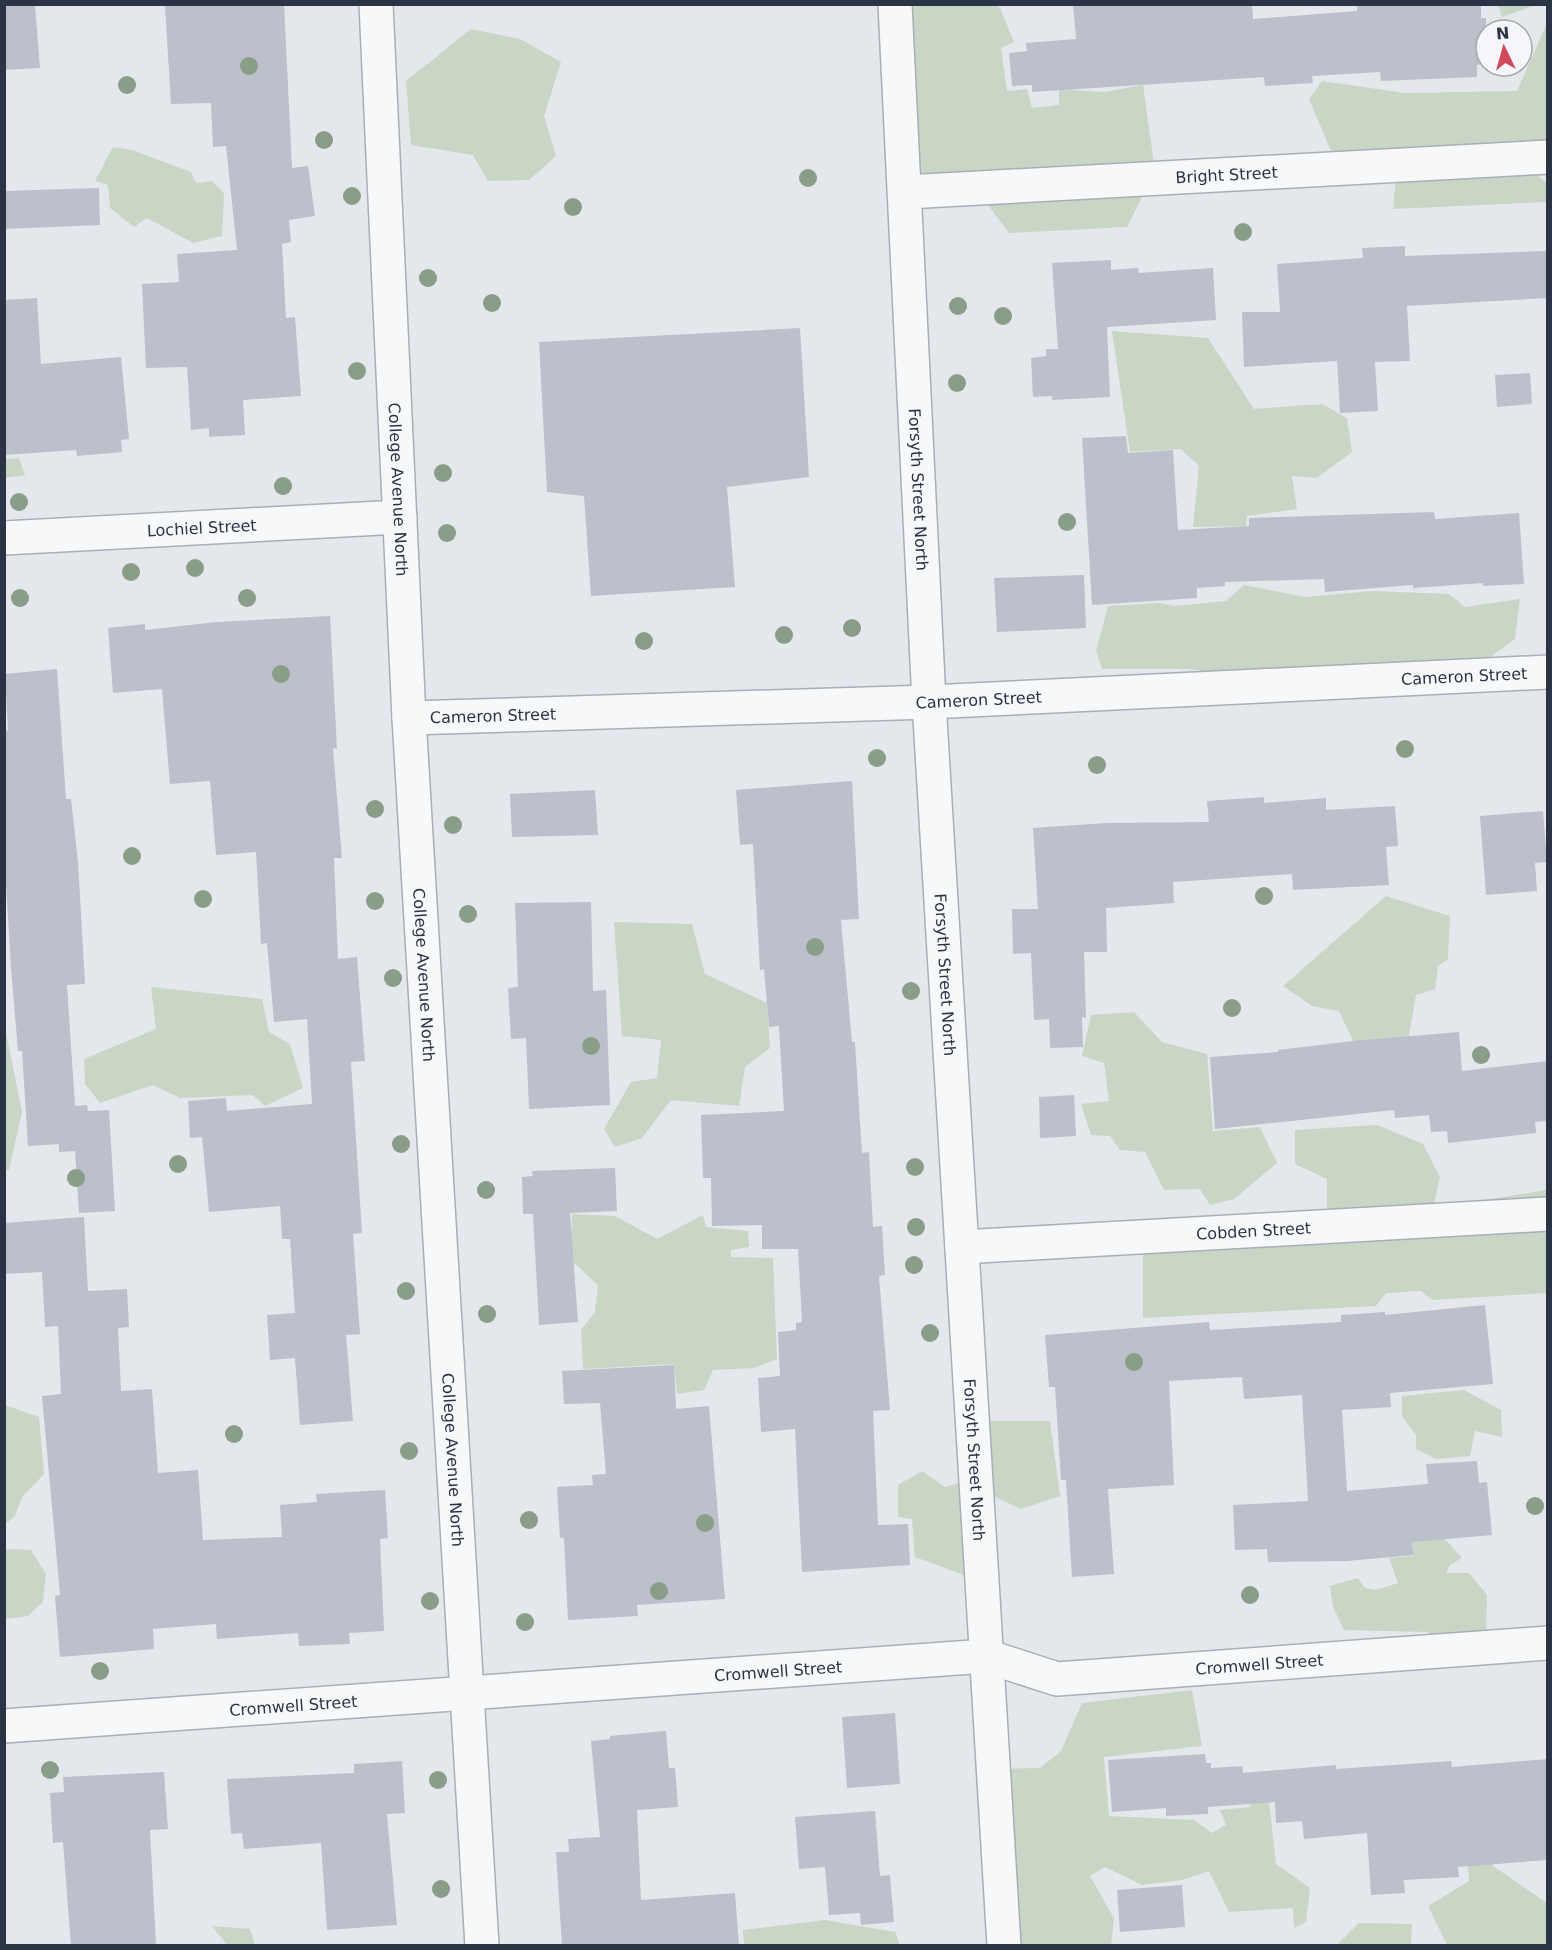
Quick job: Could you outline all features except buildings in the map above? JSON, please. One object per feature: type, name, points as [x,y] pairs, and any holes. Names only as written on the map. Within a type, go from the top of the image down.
[{"type":"street","name":"College Avenue North","points":[[376,4],[409,718],[482,1946]]},
{"type":"street","name":"Forsyth Street North","points":[[895,4],[906,192],[929,702],[1004,1946]]},
{"type":"street","name":"Bright Street","points":[[906,192],[1548,157]]},
{"type":"street","name":"Lochiel Street","points":[[4,538],[400,517]]},
{"type":"street","name":"Cameron Street","points":[[409,718],[929,702],[1548,672]]},
{"type":"street","name":"Cobden Street","points":[[962,1247],[1548,1214]]},
{"type":"street","name":"Cromwell Street","points":[[4,1726],[466,1691],[986,1656],[1057,1679],[1548,1643]]},
{"type":"green space","points":[[995,4],[1000,8],[1014,42],[1001,48],[1007,91],[1027,89],[1032,108],[1059,105],[1059,89],[1105,92],[1143,85],[1155,171],[1127,227],[1009,233],[988,205],[924,180],[889,137],[878,5]]},
{"type":"green space","points":[[1498,4],[1536,5],[1502,17]]},
{"type":"green space","points":[[1547,23],[1547,173],[1539,177],[1547,183],[1547,202],[1393,209],[1398,158],[1331,151],[1309,99],[1322,81],[1405,93],[1517,91],[1523,78],[1534,78],[1534,52]]},
{"type":"green space","points":[[471,29],[520,39],[561,62],[544,116],[556,156],[529,180],[488,181],[473,155],[411,145],[406,81]]},
{"type":"green space","points":[[113,147],[132,150],[191,172],[196,183],[212,181],[224,193],[222,236],[193,243],[147,218],[134,227],[110,208],[108,185],[95,181]]},
{"type":"green space","points":[[1112,331],[1208,338],[1254,409],[1322,404],[1347,418],[1352,452],[1317,478],[1292,476],[1297,509],[1247,516],[1246,526],[1193,527],[1199,466],[1181,449],[1130,452]]},
{"type":"green space","points":[[19,458],[25,475],[5,478],[5,459]]},
{"type":"green space","points":[[1244,585],[1305,597],[1372,591],[1449,594],[1465,607],[1520,599],[1515,639],[1475,668],[1227,675],[1191,669],[1102,669],[1096,651],[1108,606],[1160,603],[1173,606],[1226,601]]},
{"type":"green space","points":[[1386,896],[1450,916],[1448,959],[1438,966],[1435,989],[1416,995],[1409,1035],[1413,1082],[1358,1064],[1353,1041],[1339,1011],[1312,1006],[1283,986]]},
{"type":"green space","points":[[614,922],[692,924],[705,974],[767,1003],[770,1048],[745,1067],[739,1106],[671,1100],[642,1138],[615,1147],[604,1129],[631,1082],[657,1078],[661,1040],[622,1036]]},
{"type":"green space","points":[[151,987],[262,999],[269,1032],[290,1044],[303,1088],[265,1106],[253,1095],[180,1098],[153,1085],[100,1103],[85,1084],[84,1059],[156,1029]]},
{"type":"green space","points":[[1134,1012],[1162,1042],[1207,1054],[1213,1131],[1260,1127],[1277,1163],[1234,1199],[1210,1205],[1200,1189],[1164,1190],[1145,1152],[1120,1150],[1110,1136],[1091,1135],[1081,1104],[1109,1101],[1104,1063],[1082,1056],[1091,1015]]},
{"type":"green space","points":[[4,1023],[22,1112],[9,1170],[4,1169]]},
{"type":"green space","points":[[1377,1125],[1423,1144],[1440,1177],[1433,1208],[1547,1190],[1547,1293],[1432,1300],[1421,1291],[1386,1293],[1376,1306],[1143,1318],[1143,1252],[1327,1211],[1327,1179],[1295,1164],[1295,1130]]},
{"type":"green space","points":[[572,1214],[615,1216],[657,1239],[703,1215],[706,1227],[748,1231],[749,1247],[731,1250],[731,1257],[773,1258],[777,1359],[754,1368],[713,1370],[704,1390],[677,1394],[674,1364],[583,1369],[581,1330],[595,1312],[598,1285],[571,1260]]},
{"type":"green space","points":[[1464,1390],[1501,1410],[1502,1437],[1475,1431],[1470,1456],[1436,1459],[1416,1449],[1416,1435],[1402,1416],[1402,1396]]},
{"type":"green space","points":[[5,1405],[39,1417],[44,1474],[23,1496],[14,1517],[5,1524]]},
{"type":"green space","points":[[982,1421],[1050,1421],[1060,1496],[1021,1509],[993,1496],[983,1498],[975,1579],[915,1557],[912,1519],[898,1517],[898,1485],[922,1471],[945,1487],[962,1482]]},
{"type":"green space","points":[[1411,1521],[1445,1539],[1462,1558],[1450,1565],[1446,1573],[1469,1573],[1487,1595],[1486,1637],[1433,1644],[1429,1632],[1344,1630],[1333,1607],[1330,1586],[1358,1578],[1365,1588],[1376,1590],[1398,1583],[1389,1558],[1414,1556]]},
{"type":"green space","points":[[5,1549],[31,1550],[46,1574],[43,1602],[28,1616],[5,1619]]},
{"type":"green space","points":[[1192,1690],[1202,1746],[1104,1757],[1109,1816],[1194,1820],[1212,1833],[1226,1825],[1220,1810],[1250,1807],[1252,1789],[1269,1801],[1276,1864],[1310,1888],[1306,1922],[1294,1928],[1293,1908],[1229,1912],[1209,1871],[1182,1880],[1142,1885],[1105,1867],[1090,1876],[1114,1918],[1111,1945],[1008,1945],[998,1769],[1040,1768],[1061,1751],[1082,1703]]},
{"type":"green space","points":[[1463,1803],[1478,1804],[1493,1866],[1547,1903],[1547,1945],[1447,1945],[1428,1906],[1469,1881]]},
{"type":"green space","points":[[825,1920],[895,1932],[900,1945],[744,1945],[743,1930]]},
{"type":"green space","points":[[1359,1923],[1412,1924],[1411,1945],[1337,1945]]},
{"type":"green space","points":[[212,1926],[250,1929],[255,1945],[227,1945]]}]
